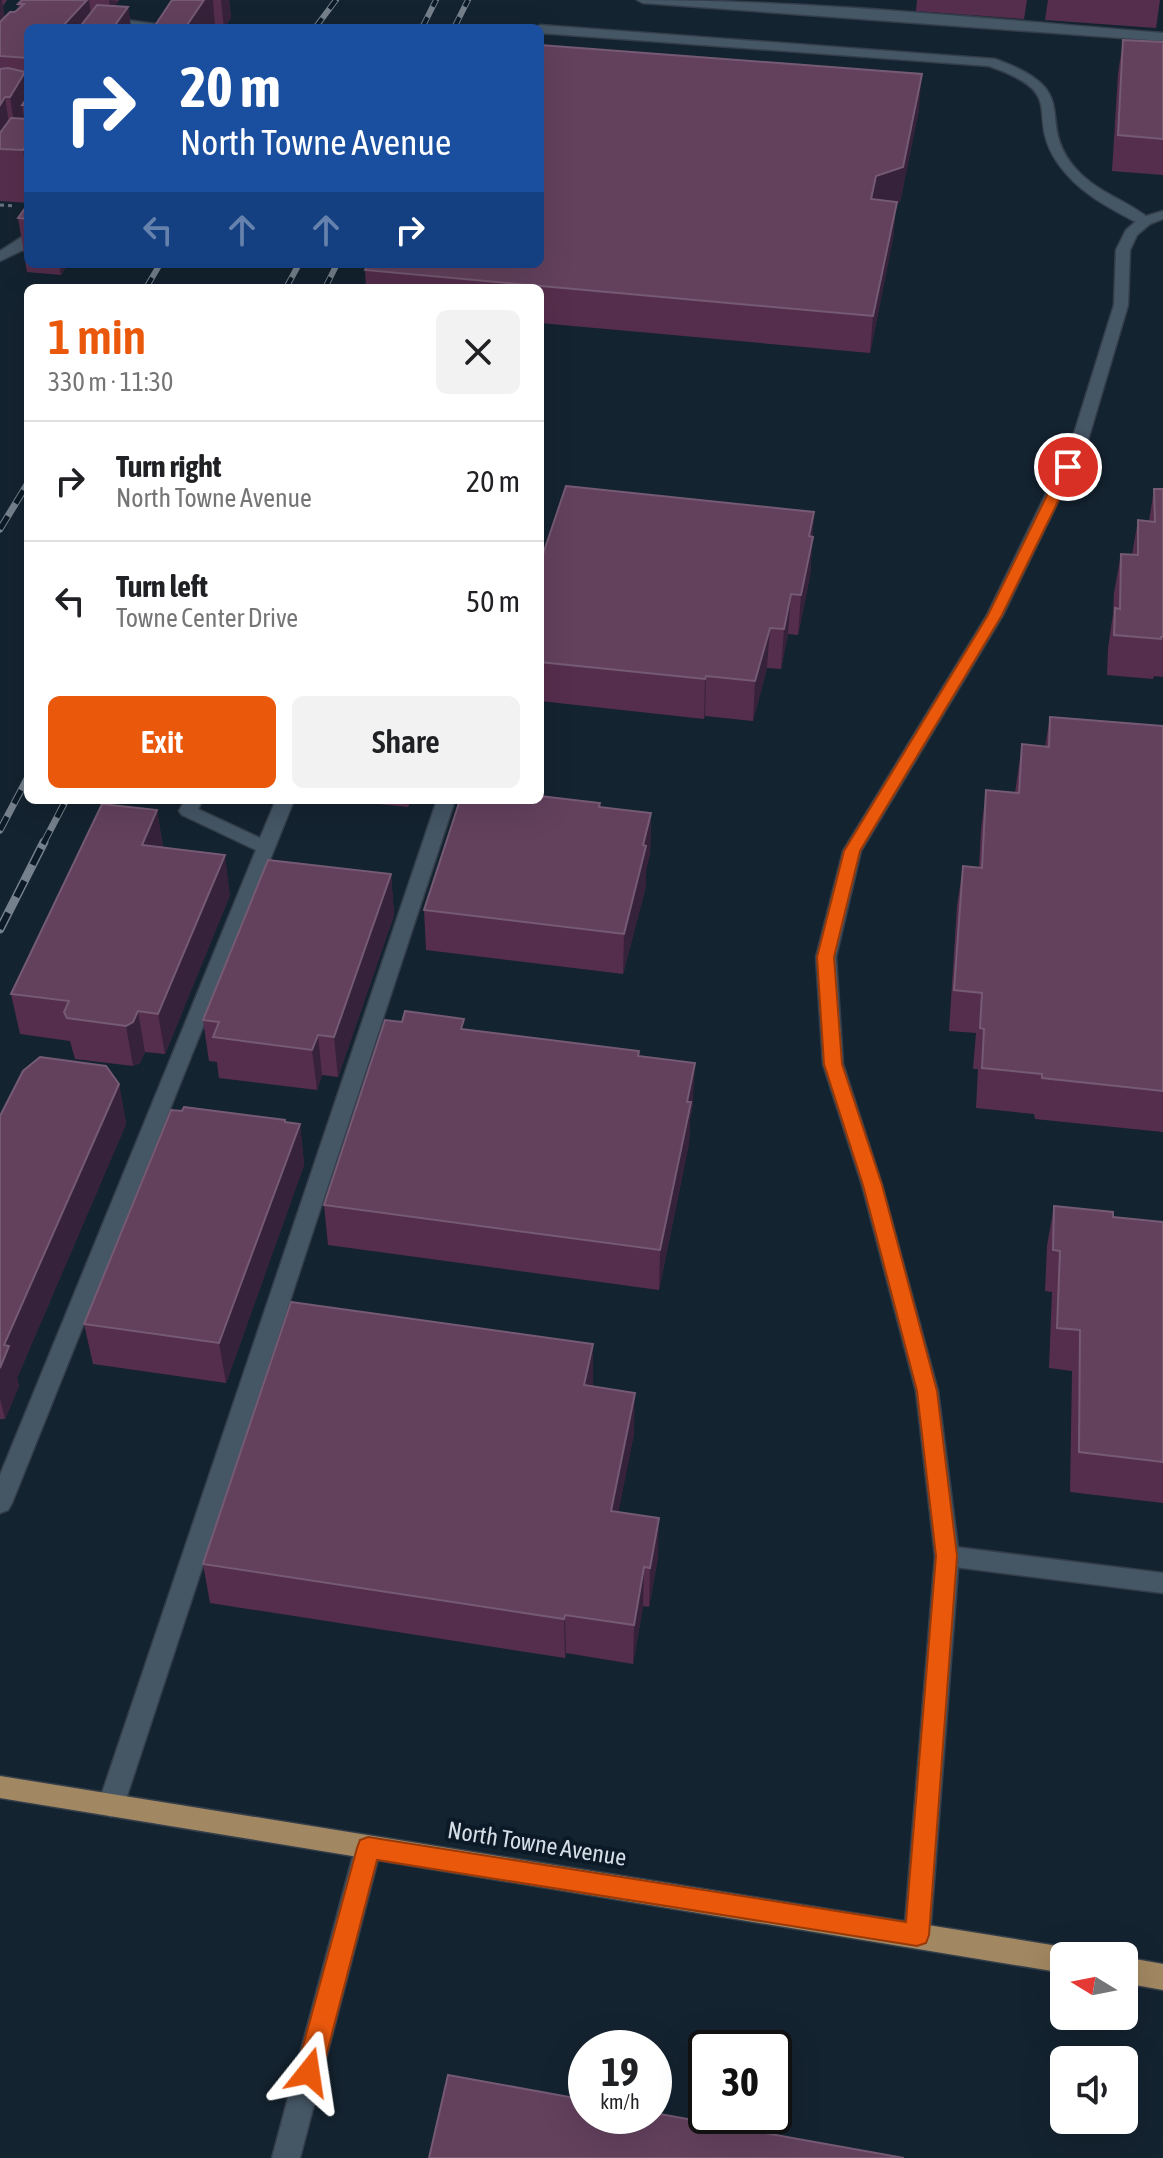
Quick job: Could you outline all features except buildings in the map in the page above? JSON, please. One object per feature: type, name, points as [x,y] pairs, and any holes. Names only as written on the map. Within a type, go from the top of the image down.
[{"type":"main road","name":"North Towne Avenue","points":[[0,1787],[1050,1958]]},
{"type":"main road","points":[[1138,1973],[1163,1977]]},
{"type":"street","points":[[643,0],[1163,37]]},
{"type":"street","points":[[90,20],[122,24]]},
{"type":"street","points":[[544,29],[991,62],[1031,80],[1046,96],[1056,147],[1086,186],[1100,198],[1154,218]]},
{"type":"street","points":[[917,1935],[947,1556],[927,1391],[872,1185],[833,1064],[826,957],[852,851],[995,615],[1074,454],[1107,359],[1121,305],[1123,250],[1131,233],[1154,218]]},
{"type":"street","points":[[0,257],[24,242]]},
{"type":"street","points":[[192,804],[188,811],[266,848]]},
{"type":"street","points":[[0,1503],[283,804]]},
{"type":"street","points":[[111,1805],[445,804]]},
{"type":"street","points":[[947,1556],[1163,1583]]},
{"type":"street","points":[[286,2158],[368,1848]]},
{"type":"railway","points":[[318,24],[336,0]]},
{"type":"railway","points":[[424,24],[436,0]]},
{"type":"railway","points":[[456,24],[468,0]]},
{"type":"railway","points":[[148,284],[158,268]]},
{"type":"railway","points":[[288,284],[297,268]]},
{"type":"railway","points":[[327,284],[335,268]]},
{"type":"railway","points":[[0,529],[24,490]]},
{"type":"railway","points":[[0,830],[24,785]]},
{"type":"railway","points":[[43,844],[64,804]]},
{"type":"railway","points":[[0,929],[44,842]]},
{"type":"route","points":[[309,2072],[368,1848],[917,1935],[947,1556],[927,1391],[872,1185],[833,1064],[826,957],[852,851],[995,615],[1068,467]]}]
